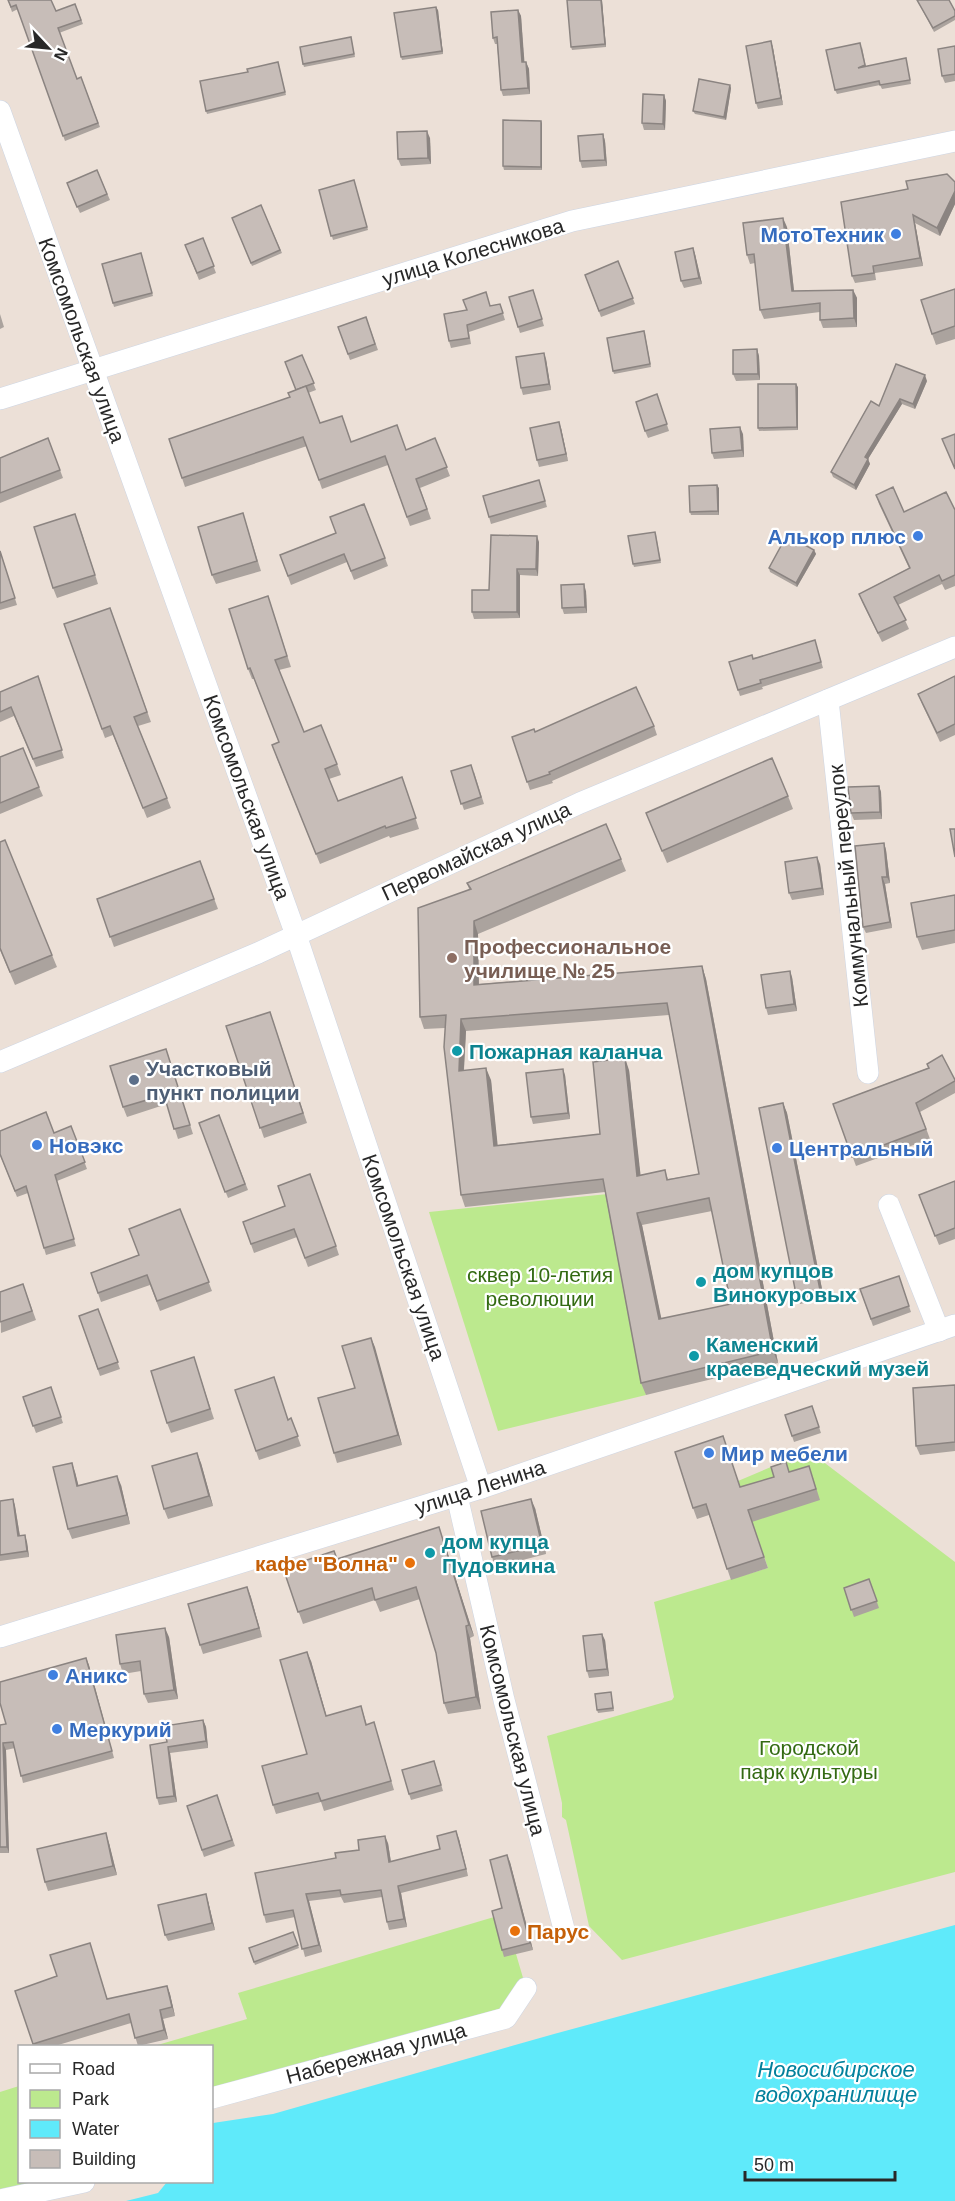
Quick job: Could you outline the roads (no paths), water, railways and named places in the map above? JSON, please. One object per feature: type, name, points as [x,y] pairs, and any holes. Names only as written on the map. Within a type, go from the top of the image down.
[{"type":"street","name":"Комсомольская улица","points":[[0,111],[296,935],[482,1488]]},
{"type":"street","name":"улица Колесникова","points":[[0,399],[572,221],[955,141]]},
{"type":"street","name":"Первомайская улица","points":[[0,1062],[296,935],[580,803],[955,647]]},
{"type":"street","name":"Коммунальный переулок","points":[[828,700],[868,1073]]},
{"type":"street","points":[[889,1205],[947,1328]]},
{"type":"street","name":"улица Ленина","points":[[0,1636],[482,1488],[947,1328]]},
{"type":"street","name":"Комсомольская улица","points":[[457,1496],[504,1700],[564,1929]]},
{"type":"street","name":"Набережная улица","points":[[213,2098],[506,2018],[526,1988]]},
{"type":"street","points":[[0,2200],[75,2183]]},
{"type":"water","name":"Новосибирское водохранилище","points":[[955,1925],[955,2201],[126,2201],[158,2193],[166,2183],[213,2183],[213,2123],[273,2114],[554,2034]]},
{"type":"place","name":"МотоТехник","points":[[896,234]]},
{"type":"place","name":"Алькор плюс","points":[[918,536]]},
{"type":"place","name":"Профессиональное училище № 25","points":[[452,958]]},
{"type":"place","name":"Пожарная каланча","points":[[457,1051]]},
{"type":"place","name":"Участковый пункт полиции","points":[[134,1080]]},
{"type":"place","name":"Новэкс","points":[[37,1145]]},
{"type":"place","name":"Центральный","points":[[777,1148]]},
{"type":"place","name":"дом купцов Винокуровых","points":[[701,1282]]},
{"type":"place","name":"Каменский краеведческий музей","points":[[694,1356]]},
{"type":"place","name":"Мир мебели","points":[[709,1453]]},
{"type":"place","name":"дом купца Пудовкина","points":[[430,1553]]},
{"type":"place","name":"кафе \"Волна\"","points":[[410,1563]]},
{"type":"place","name":"Аникс","points":[[53,1675]]},
{"type":"place","name":"Меркурий","points":[[57,1729]]},
{"type":"place","name":"Парус","points":[[515,1931]]},
{"type":"park label","name":"сквер 10-летия революции","points":[[540,1286]]},
{"type":"park label","name":"Городской парк культуры","points":[[809,1759]]}]
